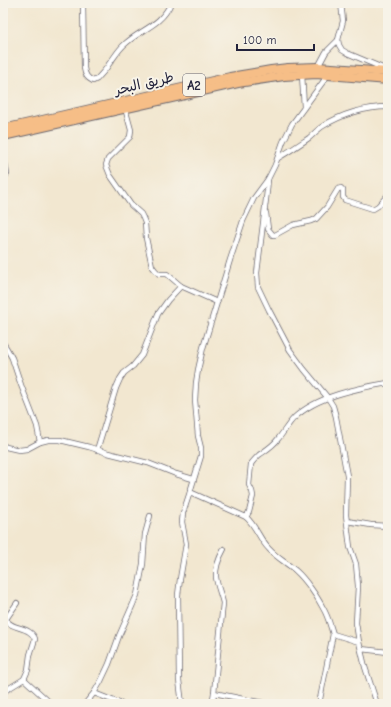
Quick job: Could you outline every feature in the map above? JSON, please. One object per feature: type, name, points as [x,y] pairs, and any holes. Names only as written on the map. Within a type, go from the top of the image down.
[{"type":"highway","name":"طريق البحر","points":[[3,129],[251,73],[288,68],[318,67],[388,72]]},
{"type":"highway","name":"طريق البحر","points":[[3,136],[238,83],[284,76],[316,74],[388,80]]},
{"type":"street","points":[[3,7],[4,3]]},
{"type":"street","points":[[83,3],[84,68],[85,75],[93,81],[97,79],[124,45],[132,38],[159,21],[171,3]]},
{"type":"street","points":[[341,3],[343,21],[338,40],[342,50],[388,72]]},
{"type":"street","points":[[318,67],[326,52],[338,40]]},
{"type":"street","points":[[302,75],[304,106]]},
{"type":"street","points":[[182,704],[179,680],[178,595],[186,544],[182,522],[183,513],[201,456],[196,410],[196,382],[203,348],[243,221],[254,198],[275,165],[283,142],[292,124],[328,75]]},
{"type":"street","points":[[278,158],[338,117],[356,112],[388,107]]},
{"type":"street","points":[[125,108],[131,133],[130,137],[108,160],[106,165],[110,176],[131,205],[143,218],[152,266],[159,274],[168,274],[182,286],[217,302]]},
{"type":"street","points":[[3,152],[7,174]]},
{"type":"street","points":[[268,178],[257,272],[258,286],[290,350],[333,406],[347,476],[346,515],[350,547],[356,564],[358,586],[356,623],[365,668],[377,704]]},
{"type":"street","points":[[266,205],[268,229],[273,235],[275,235],[292,225],[316,219],[327,207],[338,189],[341,188],[343,190],[345,200],[373,209],[376,208],[388,195]]},
{"type":"street","points":[[97,450],[120,378],[138,361],[142,355],[158,314],[168,300],[182,286]]},
{"type":"street","points":[[3,343],[8,349],[12,358],[20,385],[37,426],[40,442]]},
{"type":"street","points":[[246,517],[249,512],[253,496],[249,485],[251,464],[278,439],[295,416],[307,408],[342,393],[388,383]]},
{"type":"street","points":[[3,445],[20,450],[27,449],[40,442],[48,440],[60,440],[148,464],[193,479]]},
{"type":"street","points":[[190,492],[246,517],[268,548],[296,571],[324,608],[333,634],[318,704]]},
{"type":"street","points":[[85,704],[101,681],[137,594],[143,564],[145,534],[150,516]]},
{"type":"street","points":[[347,521],[388,526]]},
{"type":"street","points":[[212,704],[223,603],[216,578],[216,568],[224,549]]},
{"type":"street","points":[[3,692],[24,679],[27,674],[30,655],[35,639],[29,632],[7,621],[6,618],[17,604]]},
{"type":"street","points":[[333,634],[359,642]]},
{"type":"street","points":[[361,649],[388,652]]},
{"type":"street","points":[[24,679],[52,704]]},
{"type":"street","points":[[94,693],[122,704]]},
{"type":"street","points":[[214,693],[268,704]]}]
